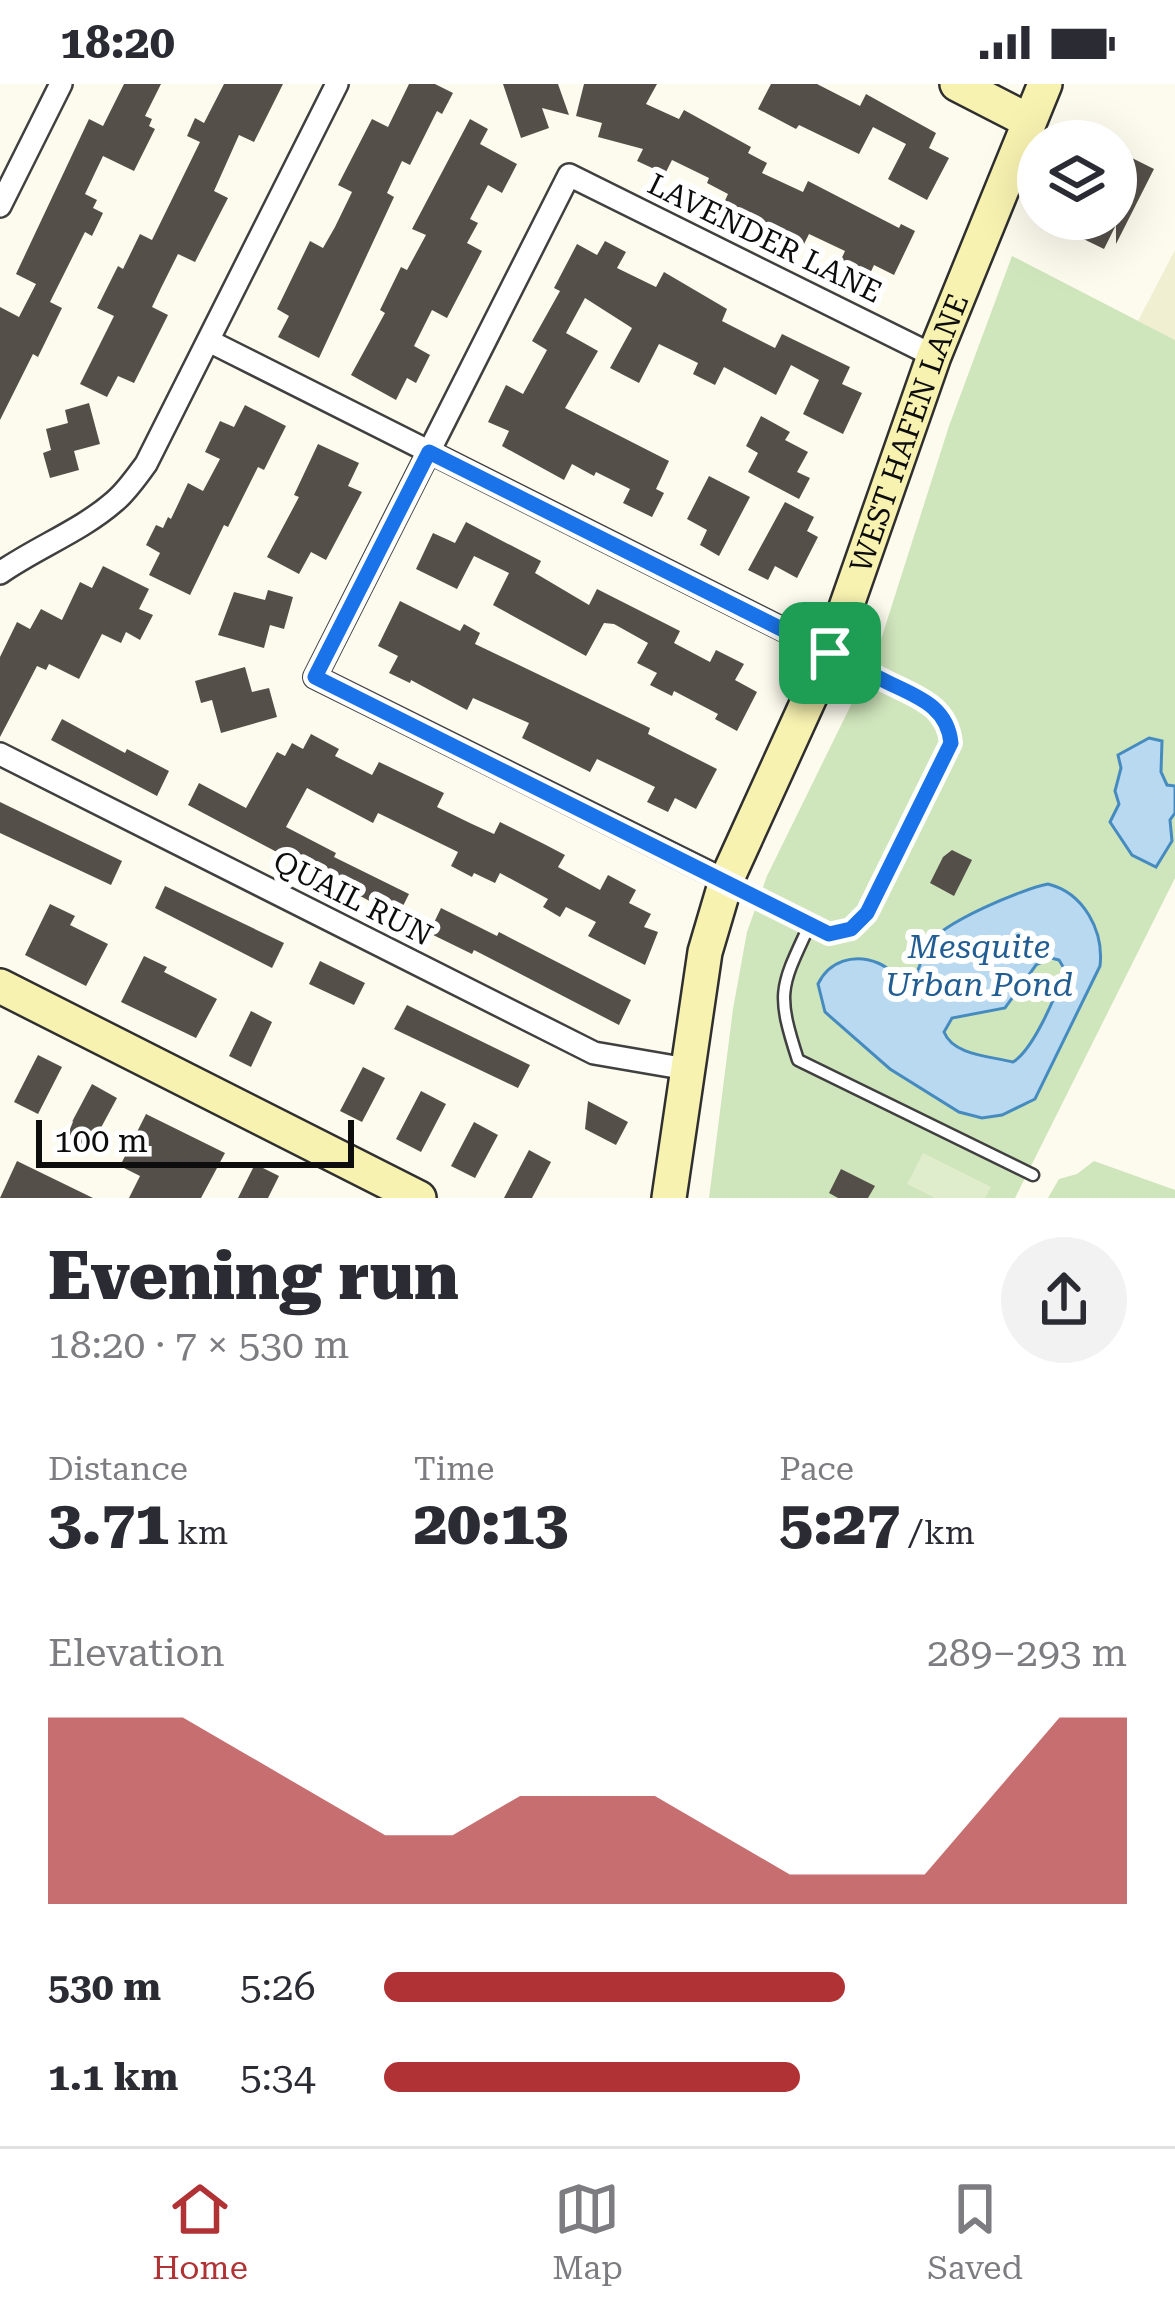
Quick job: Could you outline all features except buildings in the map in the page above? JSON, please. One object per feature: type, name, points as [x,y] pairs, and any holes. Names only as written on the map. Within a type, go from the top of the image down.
[{"type":"main road","points":[[957,84],[1026,120]]},
{"type":"main road","name":"WEST HAFEN LANE","points":[[1028,120],[1045,84]]},
{"type":"main road","name":"WEST HAFEN LANE","points":[[669,1198],[705,952],[726,881],[830,653],[934,356],[1017,148]]},
{"type":"main road","points":[[0,986],[419,1198]]},
{"type":"street","points":[[0,206],[61,84]]},
{"type":"street","points":[[0,573],[90,521],[119,498],[146,464],[337,84]]},
{"type":"street","name":"LAVENDER LANE","points":[[429,452],[569,175],[934,356]]},
{"type":"street","points":[[209,341],[830,653]]},
{"type":"street","points":[[429,452],[315,677],[726,881]]},
{"type":"street","name":"QUAIL RUN","points":[[0,754],[594,1053],[687,1069]]},
{"type":"lane","points":[[726,881],[829,934],[851,929],[867,913],[951,743],[949,725],[932,705],[830,653]]},
{"type":"lane","points":[[810,924],[781,993],[782,1012],[798,1060],[1033,1175]]},
{"type":"shaded area","points":[[1175,250],[1175,340],[1138,321]]},
{"type":"green space","points":[[1012,256],[1175,340],[1175,878],[1015,1198],[709,1198],[747,932],[767,876],[877,652],[949,426]]},
{"type":"green space","points":[[923,1153],[991,1187],[985,1198],[935,1198],[907,1184]]},
{"type":"green space","points":[[1094,1161],[1175,1190],[1175,1198],[1048,1198],[1059,1179],[1077,1174]]},
{"type":"water","points":[[1149,738],[1162,741],[1161,772],[1167,785],[1175,786],[1172,841],[1156,867],[1132,855],[1110,822],[1119,804],[1115,791],[1121,768],[1118,755]]},
{"type":"water","name":"Mesquite Urban Pond","points":[[1048,884],[1061,889],[1081,905],[1095,927],[1100,966],[1035,1099],[1002,1115],[982,1118],[959,1112],[890,1069],[825,1012],[818,984],[835,965],[851,959],[869,960],[912,980],[936,936],[983,908]],"holes":[[[1051,958],[1059,960],[1065,970],[1050,1007],[1029,1046],[1013,1062],[973,1053],[949,1040],[944,1032],[952,1018],[1005,1008],[1036,965]]]},
{"type":"route","points":[[429,452],[830,653],[932,705],[949,725],[951,743],[867,913],[851,929],[829,934],[315,677],[429,452]]}]
